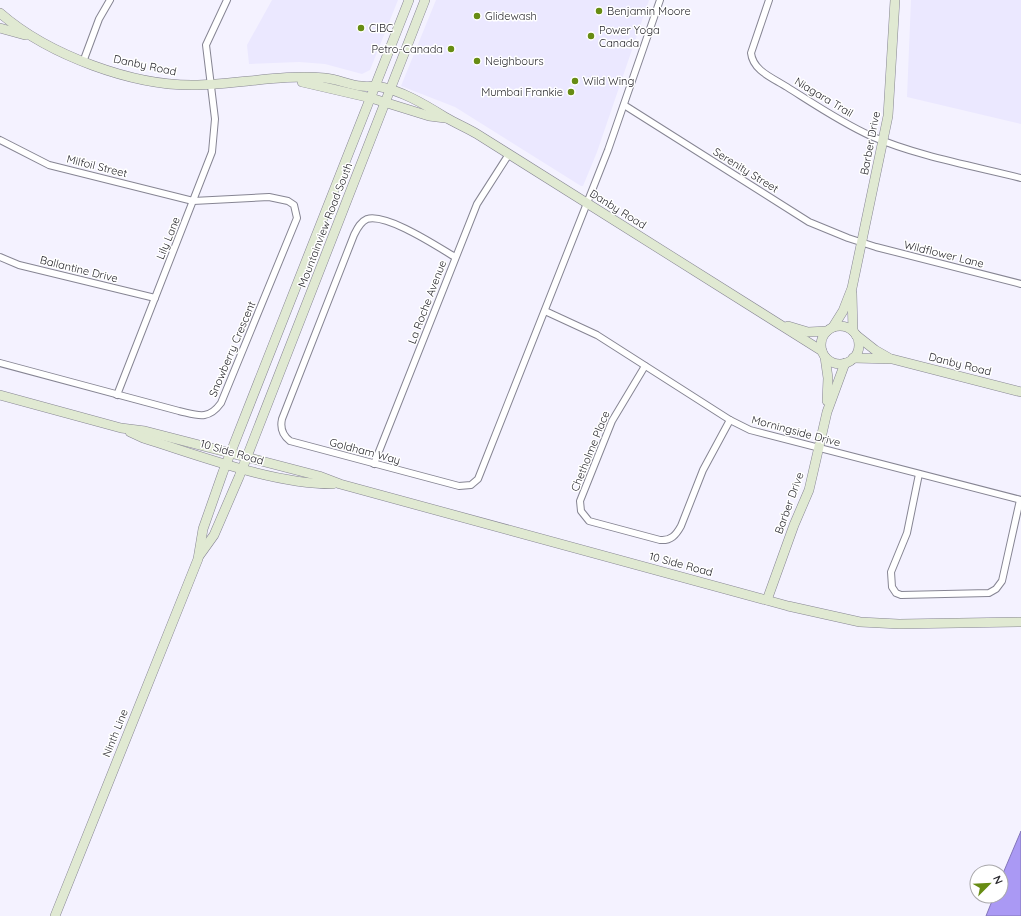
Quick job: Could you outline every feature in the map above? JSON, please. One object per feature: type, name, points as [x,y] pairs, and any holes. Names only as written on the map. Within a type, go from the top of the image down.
[{"type":"street","points":[[83,62],[99,19],[110,0]]},
{"type":"street","name":"Lily Lane","points":[[117,395],[209,163],[214,144],[215,119],[206,45],[227,0]]},
{"type":"street","name":"Mountainview Road South","points":[[231,454],[409,0]]},
{"type":"street","name":"Mountainview Road South","points":[[246,458],[425,0]]},
{"type":"street","points":[[587,204],[624,105],[660,0]]},
{"type":"street","name":"Niagara Trail","points":[[769,0],[751,53],[752,60],[761,71],[826,111],[884,141],[897,146],[1021,178]]},
{"type":"street","name":"Barber Drive","points":[[830,329],[843,311],[852,288],[884,141],[891,94],[895,0]]},
{"type":"street","name":"Danby Road","points":[[0,13],[37,39],[83,62],[155,82],[182,85],[277,78],[326,78],[361,86],[375,86],[390,90],[434,109],[446,118],[460,124],[824,354]]},
{"type":"street","name":"Danby Road","points":[[0,28],[37,39]]},
{"type":"street","name":"Danby Road","points":[[277,78],[323,86],[386,102],[429,116],[446,118]]},
{"type":"street","name":"Serenity Street","points":[[624,105],[802,218],[862,242]]},
{"type":"street","name":"Milfoil Street","points":[[0,140],[49,165],[193,201]]},
{"type":"street","name":"La Roche Avenue","points":[[374,464],[477,204],[509,154]]},
{"type":"street","name":"Snowberry Crescent","points":[[0,363],[117,395],[202,416],[215,411],[220,403],[297,218],[294,205],[282,199],[254,197],[193,201]]},
{"type":"street","name":"Goldham Way","points":[[455,257],[398,225],[373,218],[362,222],[354,235],[282,419],[282,432],[290,441],[459,486],[468,486],[474,483],[480,474],[587,204]]},
{"type":"street","name":"Wildflower Lane","points":[[862,242],[1021,284]]},
{"type":"street","name":"Ballantine Drive","points":[[0,257],[18,264],[155,298]]},
{"type":"street","name":"Barber Drive","points":[[852,288],[854,333]]},
{"type":"street","name":"Morningside Drive","points":[[545,311],[597,335],[730,420],[750,430],[1020,500]]},
{"type":"street","name":"Danby Road","points":[[777,323],[808,332],[830,329]]},
{"type":"street","points":[[843,326],[854,333],[858,345],[849,360],[834,363],[824,354],[821,340],[830,329],[843,326]]},
{"type":"street","name":"Danby Road","points":[[854,333],[874,350],[892,360]]},
{"type":"street","name":"Barber Drive","points":[[824,354],[828,378],[827,412]]},
{"type":"street","name":"Danby Road","points":[[849,360],[892,360],[1021,392]]},
{"type":"street","name":"Barber Drive","points":[[767,600],[794,525],[809,490],[827,412],[849,360]]},
{"type":"street","name":"Chetholme Place","points":[[645,366],[612,421],[580,501],[581,511],[586,519],[660,540],[672,538],[681,526],[703,470],[730,420]]},
{"type":"street","name":"10 Side Road","points":[[0,395],[121,428],[145,432],[319,476],[340,484],[767,600],[860,622],[899,624],[1021,622]]},
{"type":"street","name":"10 Side Road","points":[[121,428],[143,438],[242,469],[319,484],[340,484]]},
{"type":"street","name":"Ninth Line","points":[[198,559],[203,529],[231,454]]},
{"type":"street","name":"Ninth Line","points":[[55,916],[198,559],[214,535],[246,458]]},
{"type":"street","points":[[920,474],[907,533],[891,572],[892,587],[896,593],[906,596],[989,593],[996,589],[1002,581],[1020,500]]},
{"type":"shaded area","points":[[272,0],[398,0],[370,70],[362,74],[325,64],[299,62],[249,64],[247,45]]},
{"type":"shaded area","points":[[436,0],[649,0],[597,152],[583,186],[455,107],[401,86]]},
{"type":"shaded area","points":[[911,0],[1021,0],[1021,124],[907,97]]},
{"type":"shaded area","points":[[1021,831],[1021,916],[986,916],[991,904],[1009,904],[1009,864],[1007,864]]},
{"type":"place","name":"Benjamin Moore","points":[[599,11]]},
{"type":"place","name":"Glidewash","points":[[477,16]]},
{"type":"place","name":"CIBC","points":[[361,28]]},
{"type":"place","name":"Power Yoga Canada","points":[[591,36]]},
{"type":"place","name":"Petro-Canada","points":[[451,49]]},
{"type":"place","name":"Neighbours","points":[[477,61]]},
{"type":"place","name":"Wild Wing","points":[[575,81]]},
{"type":"place","name":"Mumbai Frankie","points":[[571,92]]}]
